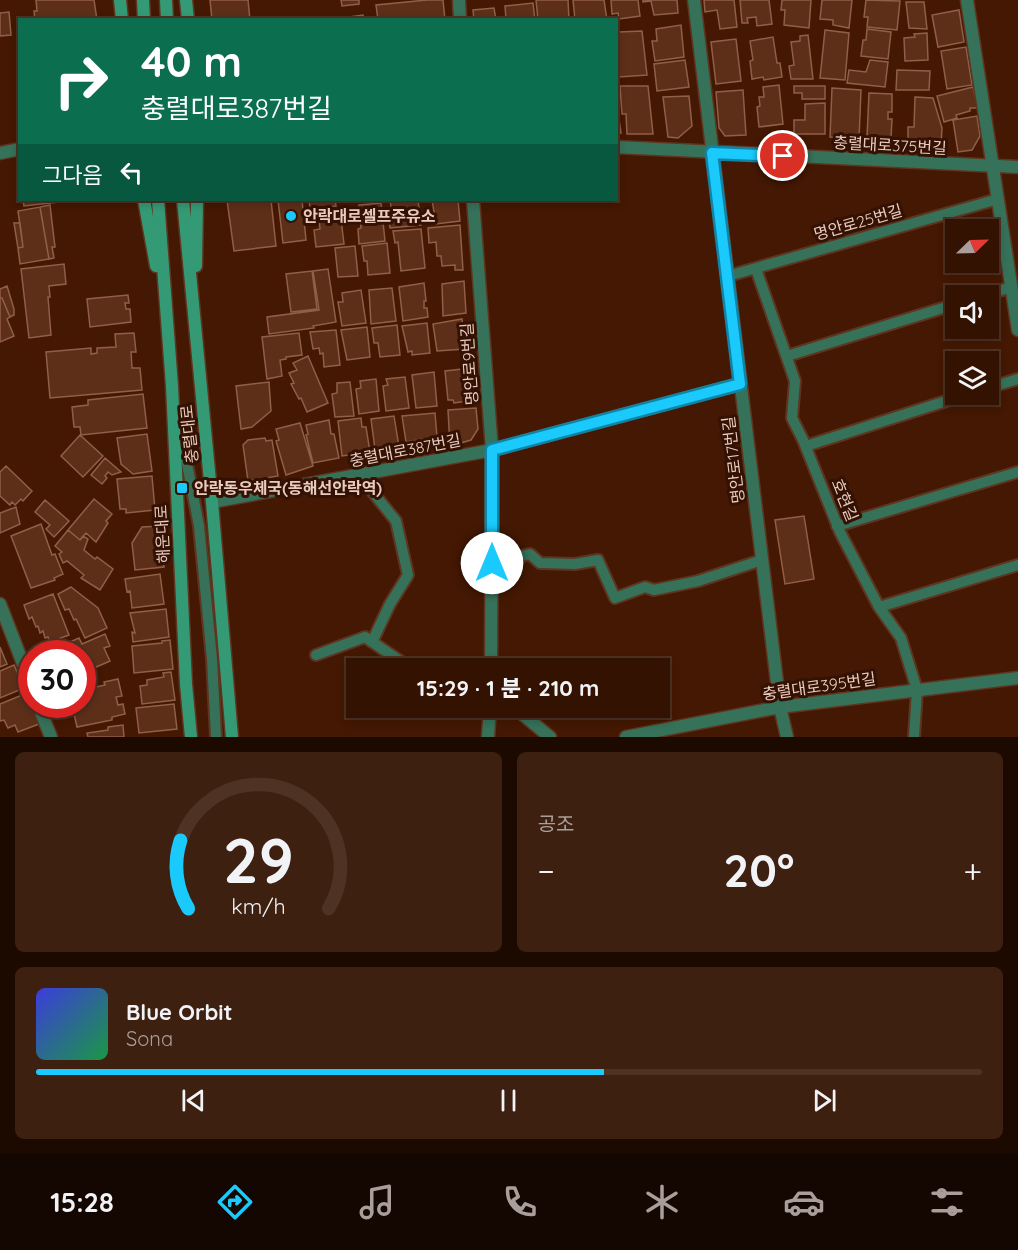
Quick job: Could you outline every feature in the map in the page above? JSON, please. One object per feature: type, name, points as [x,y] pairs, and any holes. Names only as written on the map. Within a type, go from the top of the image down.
[{"type":"main road","points":[[120,0],[122,18]]},
{"type":"main road","points":[[142,0],[144,18]]},
{"type":"main road","points":[[166,0],[167,18]]},
{"type":"main road","points":[[186,0],[188,18]]},
{"type":"main road","points":[[144,201],[167,329]]},
{"type":"main road","points":[[158,201],[167,329]]},
{"type":"main road","name":"충렬대로","points":[[183,201],[232,737]]},
{"type":"main road","points":[[194,327],[197,201]]},
{"type":"main road","name":"해운대로","points":[[167,329],[172,386],[186,684],[191,737]]},
{"type":"street","points":[[459,0],[460,18]]},
{"type":"street","name":"명안로17번길","points":[[694,0],[780,706],[787,737]]},
{"type":"street","points":[[967,0],[1018,330]]},
{"type":"street","name":"충렬대로375번길","points":[[618,147],[1018,167]]},
{"type":"street","points":[[0,153],[18,149]]},
{"type":"street","name":"명안로9번길","points":[[473,201],[492,450],[491,658]]},
{"type":"street","name":"충렬대로387번길","points":[[212,502],[492,450],[740,384]]},
{"type":"street","points":[[0,604],[18,651]]},
{"type":"street","name":"충렬대로395번길","points":[[626,737],[780,706],[1018,678]]},
{"type":"street","points":[[44,718],[51,737]]},
{"type":"street","points":[[488,737],[489,718]]},
{"type":"street","points":[[527,718],[550,737]]},
{"type":"lane","name":"명안로25번길","points":[[728,276],[998,199]]},
{"type":"lane","name":"호현길","points":[[756,269],[795,381],[792,418],[806,446],[837,526],[879,607],[902,638],[917,690],[914,737]]},
{"type":"lane","points":[[999,291],[1011,287]]},
{"type":"lane","points":[[787,356],[945,307]]},
{"type":"lane","points":[[999,385],[1018,379]]},
{"type":"lane","points":[[172,386],[199,526],[212,659],[216,737]]},
{"type":"lane","points":[[806,446],[945,401]]},
{"type":"lane","points":[[837,526],[1018,472]]},
{"type":"lane","points":[[359,475],[396,521],[408,574],[390,604],[372,642]]},
{"type":"lane","points":[[492,563],[530,554],[540,562],[575,564],[598,560],[615,598],[645,587],[654,590],[698,581],[762,560]]},
{"type":"lane","points":[[879,607],[1018,565]]},
{"type":"lane","points":[[316,655],[365,637],[396,658]]},
{"type":"building","points":[[36,0],[94,0],[97,18],[35,18],[34,11],[37,11]]},
{"type":"building","points":[[210,0],[248,0],[250,18],[212,18]]},
{"type":"building","points":[[341,0],[359,0],[359,4],[342,6]]},
{"type":"building","points":[[443,0],[445,18],[378,18],[376,5]]},
{"type":"building","points":[[536,0],[568,0],[569,18],[538,18]]},
{"type":"building","points":[[573,0],[604,0],[607,18],[575,18]]},
{"type":"building","points":[[611,0],[638,0],[640,16],[619,19],[618,13],[612,14]]},
{"type":"building","points":[[643,0],[677,0],[678,13],[654,15],[651,1],[643,2]]},
{"type":"building","points":[[704,0],[734,0],[737,27],[720,29],[717,10],[705,12]]},
{"type":"building","points":[[740,0],[769,0],[772,24],[757,26],[756,17],[747,18],[748,23],[742,23]]},
{"type":"building","points":[[782,0],[811,0],[809,28],[784,25],[785,10],[781,10]]},
{"type":"building","points":[[822,0],[852,0],[849,28],[833,25],[833,20],[820,19]]},
{"type":"building","points":[[866,0],[900,1],[897,30],[867,27],[868,17],[864,17]]},
{"type":"building","points":[[906,2],[924,2],[927,29],[909,28]]},
{"type":"building","points":[[533,3],[535,18],[506,18],[505,6]]},
{"type":"building","points":[[494,8],[496,18],[474,18],[473,10]]},
{"type":"building","points":[[959,10],[964,42],[938,47],[932,15]]},
{"type":"building","points":[[9,12],[11,35],[0,36],[0,13]]},
{"type":"building","points":[[363,15],[364,18],[342,18]]},
{"type":"building","points":[[681,25],[684,57],[655,61],[652,41],[657,41],[656,29]]},
{"type":"building","points":[[867,29],[891,32],[888,59],[861,56]]},
{"type":"building","points":[[825,30],[849,33],[845,80],[820,78]]},
{"type":"building","points":[[642,31],[647,75],[619,77],[619,32]]},
{"type":"building","points":[[927,33],[928,60],[905,61],[904,38]]},
{"type":"building","points":[[808,35],[813,79],[791,79],[789,66],[794,65],[791,42],[800,41],[800,36]]},
{"type":"building","points":[[773,37],[777,63],[780,63],[782,77],[752,79],[750,61],[753,60],[750,41]]},
{"type":"building","points":[[736,39],[741,81],[716,84],[711,42]]},
{"type":"building","points":[[966,47],[972,85],[947,89],[941,51]]},
{"type":"building","points":[[685,60],[689,87],[657,91],[654,64]]},
{"type":"building","points":[[870,60],[888,62],[885,87],[847,83],[849,70],[866,72]]},
{"type":"building","points":[[897,70],[930,71],[929,90],[896,90]]},
{"type":"building","points":[[779,85],[783,124],[759,127],[757,107],[760,106],[759,97],[764,97],[763,87]]},
{"type":"building","points":[[620,86],[648,86],[653,134],[627,134],[626,114],[622,114]]},
{"type":"building","points":[[794,86],[825,86],[825,99],[802,99],[802,93],[794,93]]},
{"type":"building","points":[[973,87],[978,108],[970,108],[970,111],[956,115],[957,118],[944,122],[937,96]]},
{"type":"building","points":[[832,88],[861,90],[859,139],[830,137]]},
{"type":"building","points":[[743,90],[746,135],[725,136],[719,128],[716,92]]},
{"type":"building","points":[[869,93],[892,94],[892,112],[888,112],[888,119],[892,119],[891,138],[867,137]]},
{"type":"building","points":[[689,96],[692,126],[678,138],[668,137],[663,97]]},
{"type":"building","points":[[915,97],[933,98],[942,128],[941,147],[908,147],[908,127],[914,127]]},
{"type":"building","points":[[825,103],[825,134],[794,134],[794,120],[805,120],[805,104]]},
{"type":"building","points":[[618,112],[621,133],[618,132]]},
{"type":"building","points":[[977,116],[980,136],[972,150],[958,152],[953,120]]},
{"type":"building","points":[[23,201],[67,201],[24,206]]},
{"type":"building","points":[[227,201],[271,201],[276,246],[234,251]]},
{"type":"building","points":[[278,201],[302,201],[306,240],[283,243]]},
{"type":"building","points":[[309,201],[335,201],[336,206],[310,208]]},
{"type":"building","points":[[390,201],[418,201],[421,225],[390,228],[388,213],[392,213]]},
{"type":"building","points":[[432,201],[458,201],[460,221],[436,224]]},
{"type":"building","points":[[381,203],[385,241],[359,244],[358,229],[361,228],[359,205]]},
{"type":"building","points":[[50,205],[55,247],[52,247],[54,258],[49,259],[40,207]]},
{"type":"building","points":[[40,207],[49,259],[20,264],[18,248],[23,247],[18,211]]},
{"type":"building","points":[[340,211],[344,244],[316,247],[314,230],[320,229],[318,214]]},
{"type":"building","points":[[14,223],[20,223],[23,247],[18,248]]},
{"type":"building","points":[[460,225],[463,270],[455,270],[455,265],[442,266],[441,256],[437,256],[436,242],[429,243],[428,228]]},
{"type":"building","points":[[421,229],[425,268],[401,271],[398,242],[395,243],[393,231]]},
{"type":"building","points":[[387,243],[390,273],[368,275],[367,261],[364,261],[362,246]]},
{"type":"building","points":[[355,246],[358,276],[338,277],[335,248]]},
{"type":"building","points":[[64,264],[66,284],[49,286],[51,335],[29,338],[21,269]]},
{"type":"building","points":[[328,269],[336,322],[313,326],[314,328],[269,334],[267,317],[319,310],[313,271]]},
{"type":"building","points":[[312,271],[317,309],[291,312],[286,274]]},
{"type":"building","points":[[464,281],[466,313],[443,316],[442,284]]},
{"type":"building","points":[[424,283],[426,301],[424,301],[424,308],[427,308],[428,317],[403,321],[399,287]]},
{"type":"building","points":[[7,286],[14,309],[14,315],[10,317],[0,298],[0,289]]},
{"type":"building","points":[[392,288],[396,321],[371,324],[369,290]]},
{"type":"building","points":[[361,290],[366,323],[342,326],[338,302],[343,302],[342,293]]},
{"type":"building","points":[[128,295],[129,303],[125,303],[126,309],[130,309],[131,322],[90,327],[87,299]]},
{"type":"building","points":[[0,298],[10,317],[7,319],[14,336],[0,342]]},
{"type":"building","points":[[462,319],[465,349],[437,351],[433,324]]},
{"type":"building","points":[[427,323],[430,353],[412,355],[412,351],[408,352],[402,326]]},
{"type":"building","points":[[397,325],[400,355],[380,357],[378,343],[374,343],[372,328]]},
{"type":"building","points":[[367,327],[370,357],[347,360],[341,330]]},
{"type":"building","points":[[336,330],[340,365],[324,367],[323,353],[320,354],[319,348],[313,349],[310,332]]},
{"type":"building","points":[[134,333],[136,352],[131,352],[132,368],[140,368],[142,390],[50,398],[46,352],[91,348],[91,354],[97,353],[97,348],[116,347],[115,334]]},
{"type":"building","points":[[299,333],[302,355],[280,360],[282,376],[267,379],[262,337]]},
{"type":"building","points":[[308,356],[328,403],[307,412],[291,384],[294,383],[289,373],[297,370],[293,363]]},
{"type":"building","points":[[471,368],[474,400],[454,403],[453,400],[448,400],[445,371]]},
{"type":"building","points":[[434,372],[437,406],[416,408],[412,375]]},
{"type":"building","points":[[405,377],[409,408],[386,411],[383,386],[388,385],[386,379]]},
{"type":"building","points":[[376,379],[379,411],[359,414],[356,389],[361,388],[360,381]]},
{"type":"building","points":[[269,382],[271,411],[252,427],[241,429],[236,386]]},
{"type":"building","points":[[350,382],[354,416],[335,417],[332,394],[337,393],[337,383]]},
{"type":"building","points":[[143,394],[147,428],[81,435],[80,427],[74,427],[72,407],[88,405],[88,400]]},
{"type":"building","points":[[476,408],[478,429],[471,440],[450,446],[448,410]]},
{"type":"building","points":[[435,413],[437,437],[406,442],[402,416]]},
{"type":"building","points":[[394,416],[400,453],[376,457],[371,419]]},
{"type":"building","points":[[361,418],[362,427],[366,427],[370,452],[342,456],[338,421]]},
{"type":"building","points":[[329,420],[339,458],[313,463],[306,435],[308,434],[306,425]]},
{"type":"building","points":[[300,423],[313,466],[286,475],[276,441],[279,440],[276,429]]},
{"type":"building","points":[[147,434],[152,471],[133,474],[121,464],[117,438]]},
{"type":"building","points":[[80,435],[103,456],[83,477],[61,456]]},
{"type":"building","points":[[265,438],[266,441],[272,440],[278,476],[248,481],[243,445],[248,440]]},
{"type":"building","points":[[105,458],[121,472],[112,475],[108,472],[102,484],[91,475]]},
{"type":"building","points":[[6,466],[32,491],[23,501],[21,499],[15,505],[12,502],[10,505],[0,496],[0,472]]},
{"type":"building","points":[[152,476],[155,510],[126,513],[126,509],[120,509],[117,479]]},
{"type":"building","points":[[94,499],[112,514],[96,542],[86,533],[80,540],[68,530]]},
{"type":"building","points":[[45,500],[69,521],[54,537],[46,529],[50,525],[35,512]]},
{"type":"building","points":[[16,507],[20,524],[0,533],[0,513]]},
{"type":"building","points":[[804,516],[814,579],[785,584],[775,520]]},
{"type":"building","points":[[41,524],[52,555],[55,554],[63,574],[54,578],[55,580],[31,588],[11,536]]},
{"type":"building","points":[[160,526],[164,567],[135,570],[132,543],[142,527]]},
{"type":"building","points":[[68,530],[80,540],[83,536],[88,539],[84,550],[113,569],[100,590],[81,578],[84,575],[67,561],[63,563],[59,554],[62,552],[55,546]]},
{"type":"building","points":[[160,574],[164,604],[132,608],[130,591],[127,592],[125,579]]},
{"type":"building","points":[[71,587],[98,608],[107,628],[85,638],[69,609],[65,610],[58,594]]},
{"type":"building","points":[[53,594],[69,635],[55,640],[45,638],[43,631],[40,633],[32,617],[29,619],[24,605]]},
{"type":"building","points":[[166,609],[169,637],[133,642],[132,632],[135,633],[130,613]]},
{"type":"building","points":[[105,634],[110,646],[104,648],[110,661],[96,667],[96,640],[91,640]]},
{"type":"building","points":[[170,640],[173,669],[134,673],[132,646]]},
{"type":"building","points":[[0,647],[7,664],[0,667]]},
{"type":"building","points":[[14,665],[18,674],[18,690],[0,698],[0,671]]},
{"type":"building","points":[[171,672],[175,700],[142,704],[140,686],[147,685],[147,680],[164,677],[163,673]]},
{"type":"building","points":[[118,679],[122,696],[116,697],[118,705],[123,704],[125,714],[112,717],[112,720],[77,727],[75,718],[96,718],[96,687],[105,685],[104,682]]},
{"type":"building","points":[[18,697],[18,718],[37,718],[39,724],[18,732],[15,725],[8,728],[4,720],[0,721],[0,704]]},
{"type":"building","points":[[174,704],[177,729],[139,733],[136,708]]},
{"type":"building","points":[[123,725],[124,737],[88,737],[87,733]]},
{"type":"place","name":"안락대로셀프주유소","points":[[291,216]]},
{"type":"place","name":"안락동우체국(동해선안락역)","points":[[182,488]]},
{"type":"route","points":[[492,563],[492,450],[740,384],[712,153],[783,156]]}]
